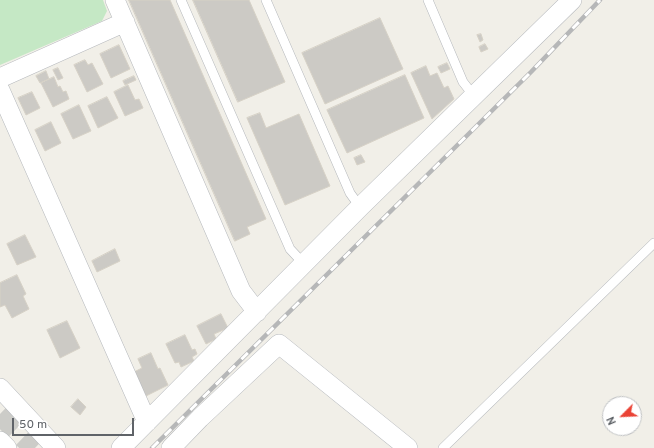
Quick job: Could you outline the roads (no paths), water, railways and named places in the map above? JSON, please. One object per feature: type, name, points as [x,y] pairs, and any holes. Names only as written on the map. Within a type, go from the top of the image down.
[{"type":"street","points":[[115,0],[241,291],[256,312]]},
{"type":"street","points":[[121,448],[360,208],[572,0]]},
{"type":"street","points":[[0,78],[125,22]]},
{"type":"street","points":[[0,90],[147,422]]},
{"type":"street","points":[[171,448],[200,418],[279,344],[408,448]]},
{"type":"street","points":[[0,388],[56,448]]},
{"type":"street","points":[[0,441],[7,448]]},
{"type":"lane","points":[[181,0],[290,249],[304,264]]},
{"type":"lane","points":[[266,0],[350,193],[360,208]]},
{"type":"lane","points":[[428,0],[463,82],[474,96]]},
{"type":"lane","points":[[443,448],[654,243]]},
{"type":"tunnel","points":[[0,414],[35,448]]},
{"type":"railway","points":[[152,448],[531,72],[600,0]]}]
